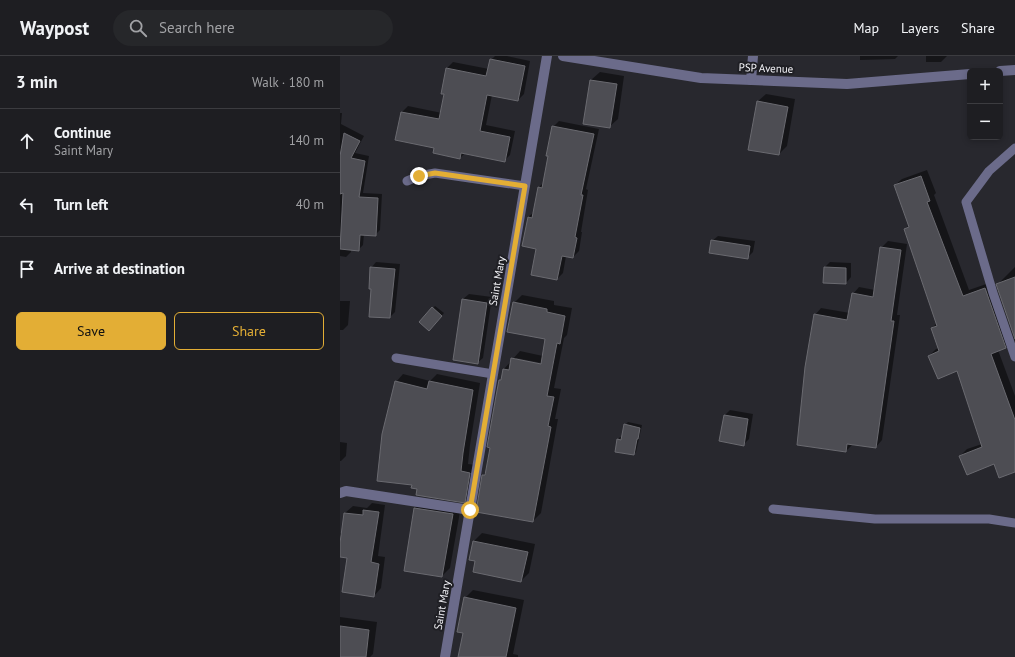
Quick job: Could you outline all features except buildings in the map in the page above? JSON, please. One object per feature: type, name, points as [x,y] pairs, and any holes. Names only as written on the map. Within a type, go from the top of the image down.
[{"type":"street","name":"Saint Mary","points":[[445,657],[547,56]]},
{"type":"street","name":"PSP Avenue","points":[[563,56],[701,78],[847,84],[967,74]]},
{"type":"street","points":[[751,80],[754,56]]},
{"type":"street","points":[[1003,71],[1015,70]]},
{"type":"street","points":[[340,493],[346,491],[470,510]]},
{"type":"lane","points":[[1015,148],[989,170],[966,202],[993,292],[1015,357]]},
{"type":"lane","points":[[407,181],[419,176],[435,173],[525,186]]},
{"type":"lane","points":[[396,358],[493,374]]},
{"type":"lane","points":[[773,509],[875,519],[989,519],[1015,523]]},
{"type":"route","points":[[419,176],[435,173],[525,186],[470,510]]}]
